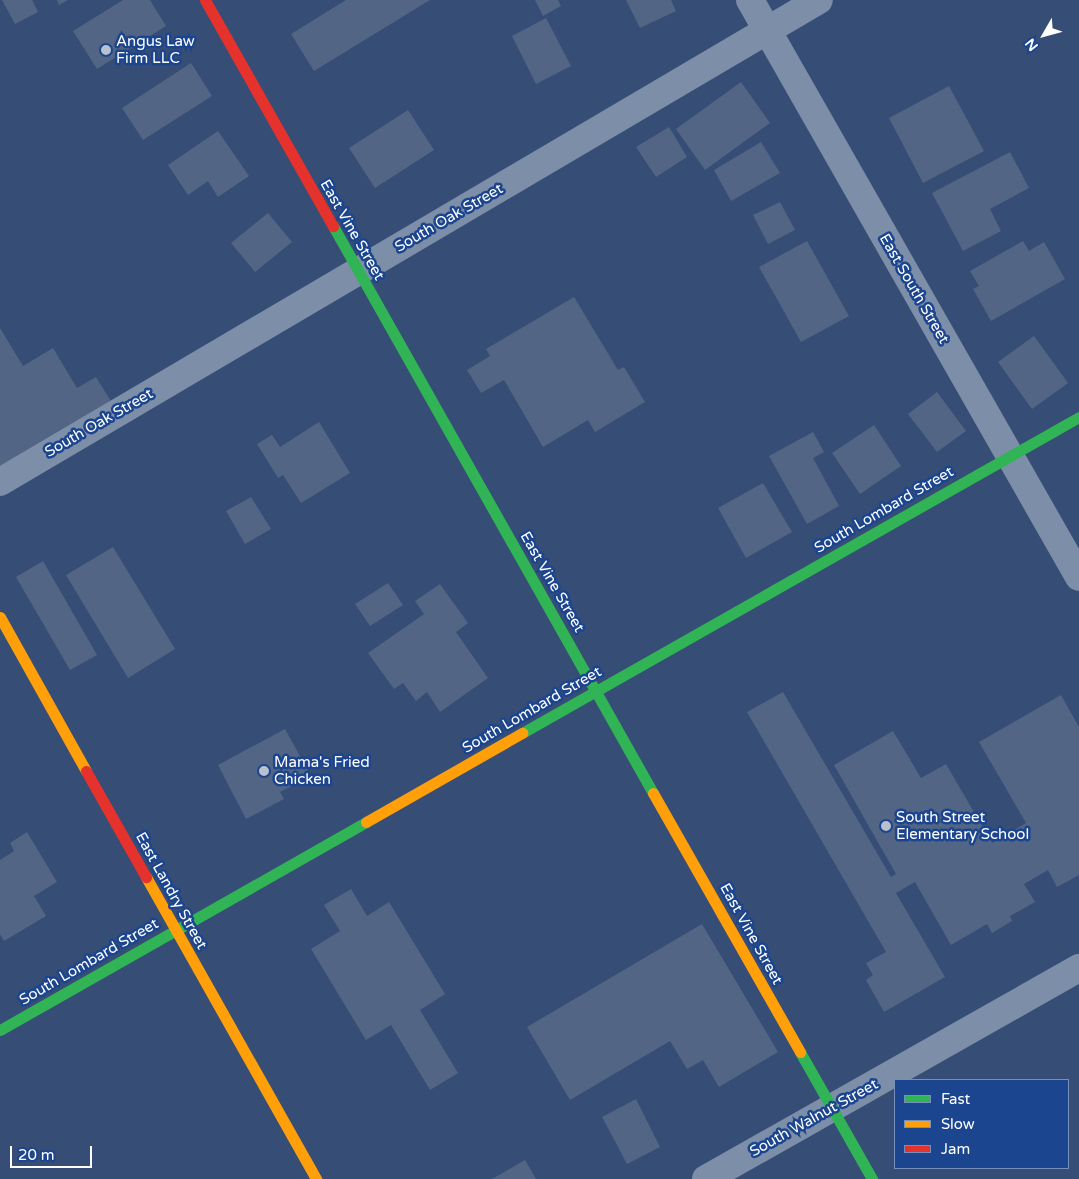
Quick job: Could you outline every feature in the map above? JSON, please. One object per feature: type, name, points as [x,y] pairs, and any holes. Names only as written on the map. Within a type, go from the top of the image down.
[{"type":"main road","name":"East Vine Street","points":[[205,0],[872,1179]]},
{"type":"main road","name":"South Lombard Street","points":[[0,1030],[1009,455],[1079,417]]},
{"type":"main road","name":"East Landry Street","points":[[0,617],[316,1179]]},
{"type":"street","name":"East South Street","points":[[750,0],[1079,577]]},
{"type":"street","name":"South Oak Street","points":[[0,482],[819,0]]},
{"type":"street","name":"South Walnut Street","points":[[706,1179],[1079,968]]},
{"type":"building","points":[[2,0],[32,0],[38,12],[15,24]]},
{"type":"building","points":[[57,0],[68,0],[59,5]]},
{"type":"building","name":"Angus Law Firm LLC","points":[[123,0],[150,0],[166,26],[97,69],[73,31]]},
{"type":"building","points":[[346,0],[430,0],[314,71],[291,34]]},
{"type":"building","points":[[535,0],[558,0],[561,6],[543,16]]},
{"type":"building","points":[[626,0],[671,0],[676,11],[640,28]]},
{"type":"building","points":[[546,18],[571,66],[536,84],[512,36]]},
{"type":"building","points":[[191,63],[212,96],[143,140],[122,108]]},
{"type":"building","points":[[741,82],[770,123],[705,170],[676,129]]},
{"type":"building","points":[[949,86],[984,151],[923,183],[889,118]]},
{"type":"building","points":[[408,110],[434,150],[375,188],[349,148]]},
{"type":"building","points":[[669,127],[687,157],[656,177],[636,147]]},
{"type":"building","points":[[218,131],[249,176],[218,197],[208,181],[188,195],[168,165]]},
{"type":"building","points":[[761,142],[780,173],[731,201],[714,170]]},
{"type":"building","points":[[1010,152],[1029,188],[990,209],[1001,231],[963,251],[932,193]]},
{"type":"building","points":[[780,202],[795,230],[768,244],[753,215]]},
{"type":"building","points":[[268,213],[292,242],[255,272],[231,243]]},
{"type":"building","points":[[807,241],[849,316],[801,342],[759,267]]},
{"type":"building","points":[[1023,241],[1029,251],[1044,242],[1065,279],[991,321],[973,289],[979,286],[970,271]]},
{"type":"building","points":[[574,297],[618,370],[624,367],[645,402],[595,432],[588,420],[543,447],[504,380],[481,393],[467,370],[490,356],[486,349]]},
{"type":"building","points":[[0,328],[23,366],[53,348],[77,388],[96,377],[112,403],[0,470]]},
{"type":"building","points":[[1034,336],[1068,383],[1032,409],[998,362]]},
{"type":"building","points":[[937,392],[966,431],[937,452],[908,414]]},
{"type":"building","points":[[319,422],[350,473],[301,503],[283,475],[278,478],[257,444],[272,435],[280,447]]},
{"type":"building","points":[[874,425],[901,466],[860,494],[832,453]]},
{"type":"building","points":[[813,432],[824,452],[813,458],[839,506],[807,524],[769,456]]},
{"type":"building","points":[[763,483],[792,532],[746,558],[718,508]]},
{"type":"building","points":[[251,497],[271,529],[245,544],[226,511]]},
{"type":"building","points":[[113,547],[175,649],[128,678],[66,575]]},
{"type":"building","points":[[43,561],[97,655],[70,670],[16,577]]},
{"type":"building","points":[[388,583],[403,605],[370,626],[355,604]]},
{"type":"building","points":[[440,584],[468,623],[456,632],[488,678],[440,712],[427,692],[416,701],[403,683],[394,689],[368,653],[424,614],[415,601]]},
{"type":"building","points":[[783,692],[891,877],[896,874],[834,765],[893,731],[921,778],[946,764],[992,843],[1026,823],[979,742],[1061,695],[1079,727],[1079,875],[1057,887],[1048,870],[1024,884],[1035,902],[1010,916],[1012,921],[992,933],[987,924],[951,945],[915,882],[896,893],[945,977],[884,1012],[866,980],[873,975],[866,963],[886,952],[747,712]]},
{"type":"building","name":"Mama's Fried Chicken","points":[[285,729],[311,776],[280,792],[284,799],[246,819],[218,765]]},
{"type":"building","points":[[27,832],[57,882],[34,896],[46,916],[4,941],[0,934],[0,860],[14,851],[10,843]]},
{"type":"building","points":[[351,889],[367,916],[389,902],[445,994],[420,1010],[458,1073],[430,1090],[391,1025],[366,1040],[311,949],[340,931],[324,905]]},
{"type":"building","points":[[702,924],[778,1052],[719,1087],[703,1060],[687,1069],[670,1041],[570,1100],[527,1027]]},
{"type":"building","points":[[636,1099],[660,1147],[627,1164],[602,1117]]},
{"type":"building","points":[[525,1160],[536,1179],[492,1179]]},
{"type":"traffic: fast","points":[[333,226],[653,793]]},
{"type":"traffic: fast","points":[[522,733],[1079,417]]},
{"type":"traffic: fast","points":[[0,1030],[366,822]]},
{"type":"traffic: fast","points":[[800,1052],[872,1179]]},
{"type":"traffic: slow","points":[[0,617],[86,771]]},
{"type":"traffic: slow","points":[[366,822],[522,733]]},
{"type":"traffic: slow","points":[[653,793],[800,1052]]},
{"type":"traffic: slow","points":[[146,877],[316,1179]]},
{"type":"traffic: jam","points":[[205,0],[333,226]]},
{"type":"traffic: jam","points":[[86,771],[146,877]]},
{"type":"place","name":"Angus Law Firm LLC","points":[[106,50]]},
{"type":"place","name":"Mama's Fried Chicken","points":[[264,771]]},
{"type":"place","name":"South Street Elementary School","points":[[886,826]]}]
